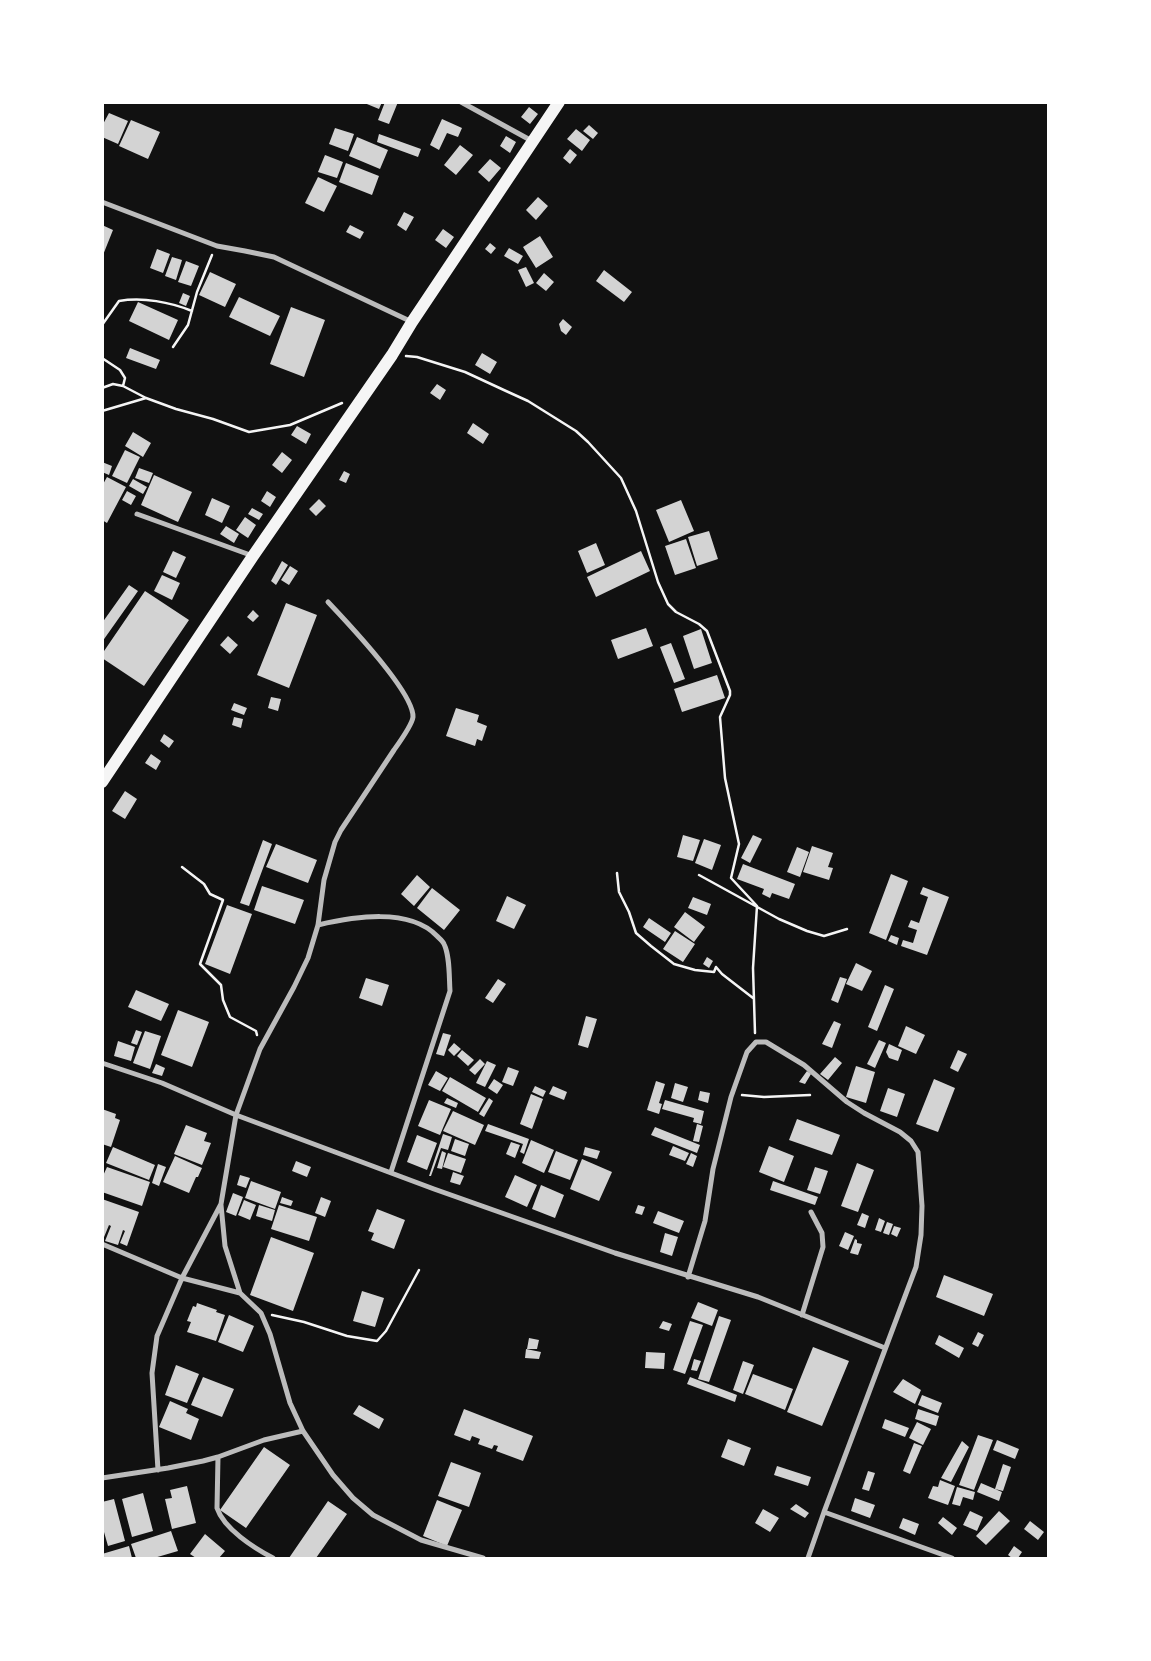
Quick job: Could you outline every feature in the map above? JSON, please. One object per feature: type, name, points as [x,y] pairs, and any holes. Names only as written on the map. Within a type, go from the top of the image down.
[{"type":"main road","points":[[102,782],[253,556],[392,355],[559,102]]},
{"type":"street","points":[[461,102],[533,142]]},
{"type":"street","points":[[102,202],[217,246],[274,257],[412,322]]},
{"type":"street","points":[[137,514],[253,556]]},
{"type":"street","points":[[328,602],[375,655],[406,695],[412,709],[413,719],[338,836],[324,880],[318,925],[308,958],[294,988],[260,1049],[236,1115],[221,1204],[225,1246],[240,1293],[261,1313],[270,1334],[290,1403],[302,1431],[333,1475],[353,1498],[373,1515],[421,1540],[456,1552],[483,1558]]},
{"type":"street","points":[[318,925],[354,918],[387,917],[408,920],[430,929],[444,944],[449,966],[450,990],[390,1172]]},
{"type":"street","points":[[688,1277],[705,1221],[713,1169],[731,1097],[747,1052],[756,1042],[766,1042],[804,1065],[847,1102],[900,1132],[911,1141],[918,1152],[922,1206],[921,1235],[916,1266],[808,1558]]},
{"type":"street","points":[[102,1063],[162,1083],[236,1115],[434,1189],[597,1247],[688,1277],[758,1297],[886,1348]]},
{"type":"street","points":[[158,1470],[152,1373],[157,1336],[182,1278],[221,1204]]},
{"type":"street","points":[[802,1315],[823,1247],[822,1232],[811,1212]]},
{"type":"street","points":[[102,1244],[182,1278],[240,1293]]},
{"type":"street","points":[[102,1478],[158,1470],[218,1457],[264,1440],[302,1431]]},
{"type":"street","points":[[218,1457],[217,1508],[220,1516],[235,1532],[260,1551],[273,1558]]},
{"type":"street","points":[[824,1512],[952,1558]]},
{"type":"street","points":[[454,1558],[456,1552]]},
{"type":"path","points":[[173,347],[188,325],[202,278],[217,246]]},
{"type":"path","points":[[102,325],[119,301],[125,300],[159,302],[192,311]]},
{"type":"path","points":[[392,355],[418,357],[451,367],[528,402],[576,430],[621,478],[636,512],[658,582],[668,604],[676,612],[699,624],[707,632],[730,690],[730,696],[720,717],[725,778],[739,844],[731,878],[757,906],[753,968],[756,1042]]},
{"type":"path","points":[[102,358],[120,370],[125,378],[123,386]]},
{"type":"path","points":[[102,388],[113,384],[123,386],[146,398],[176,409],[213,419],[249,432],[290,424],[335,405],[363,398]]},
{"type":"path","points":[[102,411],[146,398]]},
{"type":"path","points":[[182,867],[204,884],[210,894],[223,900],[200,964],[221,985],[223,1000],[230,1017],[256,1031],[260,1049]]},
{"type":"path","points":[[617,873],[619,892],[629,912],[636,933],[674,964],[695,970],[714,972],[716,967],[722,974],[753,998]]},
{"type":"path","points":[[699,875],[779,919],[824,936],[847,929]]},
{"type":"path","points":[[731,1097],[746,1094],[764,1097],[810,1095]]},
{"type":"path","points":[[261,1313],[304,1322],[347,1336],[377,1341],[386,1331],[419,1270]]},
{"type":"building","points":[[362,102],[382,102],[379,109]]},
{"type":"building","points":[[385,102],[398,102],[389,124],[378,120]]},
{"type":"building","points":[[529,107],[538,114],[530,124],[521,117]]},
{"type":"building","points":[[109,113],[128,121],[118,144],[102,137],[102,126]]},
{"type":"building","points":[[442,119],[462,128],[458,137],[447,133],[439,150],[430,145]]},
{"type":"building","points":[[131,120],[160,132],[148,159],[119,146]]},
{"type":"building","points":[[589,125],[598,133],[593,139],[583,131]]},
{"type":"building","points":[[335,128],[354,134],[348,151],[329,144]]},
{"type":"building","points":[[576,129],[590,140],[582,151],[567,139]]},
{"type":"building","points":[[379,134],[421,149],[418,157],[377,142]]},
{"type":"building","points":[[506,136],[516,142],[510,153],[500,146]]},
{"type":"building","points":[[357,137],[388,150],[380,169],[349,156]]},
{"type":"building","points":[[460,145],[473,155],[456,175],[444,165]]},
{"type":"building","points":[[570,149],[577,155],[570,164],[563,158]]},
{"type":"building","points":[[325,155],[343,162],[337,178],[318,172]]},
{"type":"building","points":[[490,159],[501,168],[489,182],[478,172]]},
{"type":"building","points":[[346,163],[379,176],[372,195],[339,182]]},
{"type":"building","points":[[318,177],[337,186],[324,212],[305,203]]},
{"type":"building","points":[[538,197],[548,206],[536,220],[526,210]]},
{"type":"building","points":[[404,212],[414,217],[406,231],[397,225]]},
{"type":"building","points":[[102,225],[113,230],[103,255],[102,255]]},
{"type":"building","points":[[350,225],[364,232],[360,239],[346,232]]},
{"type":"building","points":[[443,229],[454,237],[446,248],[435,240]]},
{"type":"building","points":[[540,236],[553,257],[536,268],[523,247]]},
{"type":"building","points":[[490,243],[496,248],[491,254],[485,249]]},
{"type":"building","points":[[509,248],[523,256],[518,264],[504,256]]},
{"type":"building","points":[[157,249],[170,254],[163,273],[150,268]]},
{"type":"building","points":[[172,257],[182,260],[176,280],[165,276]]},
{"type":"building","points":[[186,261],[199,266],[191,286],[178,282]]},
{"type":"building","points":[[526,267],[534,283],[526,287],[518,270]]},
{"type":"building","points":[[604,270],[632,292],[624,302],[596,281]]},
{"type":"building","points":[[210,272],[236,284],[225,307],[199,295]]},
{"type":"building","points":[[544,273],[554,282],[546,291],[536,283]]},
{"type":"building","points":[[183,293],[190,296],[186,306],[179,303]]},
{"type":"building","points":[[239,297],[280,316],[270,336],[229,317]]},
{"type":"building","points":[[138,302],[178,320],[169,340],[129,321]]},
{"type":"building","points":[[291,307],[325,320],[304,377],[270,364]]},
{"type":"building","points":[[563,319],[572,327],[566,335],[561,331],[559,324]]},
{"type":"building","points":[[130,348],[160,360],[156,369],[126,358]]},
{"type":"building","points":[[482,353],[497,362],[490,374],[475,365]]},
{"type":"building","points":[[437,384],[446,390],[440,400],[430,393]]},
{"type":"building","points":[[473,423],[489,434],[483,444],[467,433]]},
{"type":"building","points":[[297,426],[311,434],[306,444],[291,435]]},
{"type":"building","points":[[133,432],[151,443],[143,457],[125,446]]},
{"type":"building","points":[[125,450],[140,457],[127,483],[112,476]]},
{"type":"building","points":[[282,452],[292,460],[282,473],[272,465]]},
{"type":"building","points":[[102,462],[112,466],[109,475],[102,472]]},
{"type":"building","points":[[139,468],[153,473],[149,483],[135,478]]},
{"type":"building","points":[[344,471],[350,474],[346,483],[339,480]]},
{"type":"building","points":[[154,475],[192,492],[178,522],[141,505]]},
{"type":"building","points":[[107,477],[126,487],[107,523],[102,520],[102,486]]},
{"type":"building","points":[[133,479],[147,487],[143,494],[129,486]]},
{"type":"building","points":[[127,491],[136,496],[131,505],[122,500]]},
{"type":"building","points":[[267,491],[276,497],[270,507],[261,501]]},
{"type":"building","points":[[212,498],[230,506],[222,523],[205,515]]},
{"type":"building","points":[[319,499],[326,506],[316,516],[309,509]]},
{"type":"building","points":[[681,500],[694,531],[669,542],[656,510]]},
{"type":"building","points":[[252,508],[263,514],[259,520],[248,514]]},
{"type":"building","points":[[245,517],[256,525],[248,538],[236,530]]},
{"type":"building","points":[[226,526],[239,534],[234,543],[220,534]]},
{"type":"building","points":[[709,531],[718,559],[697,566],[688,537]]},
{"type":"building","points":[[686,539],[696,568],[675,575],[665,546]]},
{"type":"building","points":[[596,543],[605,565],[587,573],[578,551]]},
{"type":"building","points":[[173,551],[186,557],[176,578],[163,572]]},
{"type":"building","points":[[641,551],[650,571],[596,597],[587,577]]},
{"type":"building","points":[[282,561],[288,565],[276,585],[271,581]]},
{"type":"building","points":[[290,566],[298,571],[289,585],[281,580]]},
{"type":"building","points":[[162,575],[180,583],[172,600],[154,591]]},
{"type":"building","points":[[129,585],[138,591],[102,642],[102,623]]},
{"type":"building","points":[[145,591],[189,620],[144,686],[102,658],[102,654]]},
{"type":"building","points":[[286,603],[317,615],[289,688],[257,675]]},
{"type":"building","points":[[253,610],[259,616],[253,622],[247,617]]},
{"type":"building","points":[[646,628],[653,646],[618,659],[611,640]]},
{"type":"building","points":[[701,629],[712,663],[694,669],[683,636]]},
{"type":"building","points":[[228,636],[238,645],[230,654],[220,645]]},
{"type":"building","points":[[671,643],[685,679],[674,683],[660,647]]},
{"type":"building","points":[[717,675],[725,698],[682,712],[674,689]]},
{"type":"building","points":[[271,697],[281,699],[278,711],[268,708]]},
{"type":"building","points":[[234,703],[247,708],[244,715],[231,710]]},
{"type":"building","points":[[456,708],[479,715],[477,722],[487,726],[482,741],[477,739],[475,746],[446,736]]},
{"type":"building","points":[[234,717],[243,719],[241,728],[232,725]]},
{"type":"building","points":[[164,734],[174,741],[169,748],[160,741]]},
{"type":"building","points":[[151,754],[161,761],[156,770],[145,763]]},
{"type":"building","points":[[125,791],[137,799],[125,819],[112,811]]},
{"type":"building","points":[[683,835],[700,840],[693,861],[677,857]]},
{"type":"building","points":[[753,835],[762,839],[750,863],[741,858]]},
{"type":"building","points":[[704,839],[721,845],[712,870],[695,863]]},
{"type":"building","points":[[263,840],[272,844],[249,906],[240,903]]},
{"type":"building","points":[[276,844],[317,860],[308,883],[266,867]]},
{"type":"building","points":[[812,846],[833,853],[828,867],[833,868],[829,880],[803,872]]},
{"type":"building","points":[[797,847],[809,852],[800,877],[787,872]]},
{"type":"building","points":[[743,864],[795,884],[789,899],[772,893],[770,898],[762,894],[764,889],[737,879]]},
{"type":"building","points":[[891,874],[908,881],[886,940],[869,933]]},
{"type":"building","points":[[417,875],[430,887],[414,906],[401,894]]},
{"type":"building","points":[[262,886],[304,900],[295,924],[254,910]]},
{"type":"building","points":[[923,887],[949,897],[927,955],[901,946],[903,940],[913,943],[917,930],[908,927],[911,920],[919,923],[928,897],[920,894]]},
{"type":"building","points":[[432,888],[460,910],[444,930],[417,908]]},
{"type":"building","points":[[507,896],[526,905],[514,929],[496,921]]},
{"type":"building","points":[[693,897],[711,904],[707,915],[688,908]]},
{"type":"building","points":[[227,905],[252,914],[230,974],[205,964]]},
{"type":"building","points":[[685,912],[705,927],[694,942],[674,927]]},
{"type":"building","points":[[649,918],[671,933],[665,942],[643,927]]},
{"type":"building","points":[[675,931],[695,944],[683,962],[663,949]]},
{"type":"building","points":[[891,935],[899,938],[897,945],[888,941]]},
{"type":"building","points":[[707,957],[713,961],[709,968],[703,964]]},
{"type":"building","points":[[856,963],[872,971],[862,991],[846,984]]},
{"type":"building","points":[[840,977],[847,979],[838,1003],[831,1000]]},
{"type":"building","points":[[366,978],[389,985],[382,1006],[359,998]]},
{"type":"building","points":[[498,979],[506,984],[493,1003],[485,998]]},
{"type":"building","points":[[885,985],[894,989],[877,1031],[868,1027]]},
{"type":"building","points":[[136,990],[169,1004],[161,1021],[128,1007]]},
{"type":"building","points":[[178,1010],[209,1022],[192,1067],[161,1055]]},
{"type":"building","points":[[586,1016],[597,1019],[588,1048],[578,1045]]},
{"type":"building","points":[[834,1021],[841,1024],[832,1048],[822,1044]]},
{"type":"building","points":[[906,1026],[925,1035],[916,1054],[898,1046]]},
{"type":"building","points":[[136,1030],[142,1032],[137,1045],[131,1043]]},
{"type":"building","points":[[145,1031],[161,1036],[150,1069],[133,1063]]},
{"type":"building","points":[[443,1033],[451,1035],[444,1056],[436,1054]]},
{"type":"building","points":[[879,1040],[886,1043],[875,1068],[867,1064]]},
{"type":"building","points":[[118,1041],[135,1047],[131,1061],[114,1056]]},
{"type":"building","points":[[454,1043],[461,1049],[454,1056],[448,1050]]},
{"type":"building","points":[[889,1044],[902,1050],[898,1061],[889,1058],[886,1052]]},
{"type":"building","points":[[462,1050],[474,1060],[468,1066],[457,1056]]},
{"type":"building","points":[[958,1050],[967,1054],[958,1072],[950,1068]]},
{"type":"building","points":[[835,1057],[842,1063],[828,1080],[820,1074]]},
{"type":"building","points":[[480,1059],[485,1064],[475,1075],[469,1070]]},
{"type":"building","points":[[487,1061],[496,1065],[485,1087],[476,1083]]},
{"type":"building","points":[[156,1064],[165,1068],[162,1076],[152,1073]]},
{"type":"building","points":[[856,1066],[875,1072],[866,1103],[846,1097]]},
{"type":"building","points":[[508,1067],[519,1071],[513,1086],[502,1082]]},
{"type":"building","points":[[436,1071],[448,1078],[440,1091],[428,1085]]},
{"type":"building","points":[[807,1071],[811,1074],[805,1084],[799,1082]]},
{"type":"building","points":[[450,1077],[486,1098],[478,1112],[442,1091]]},
{"type":"building","points":[[494,1079],[503,1085],[497,1094],[488,1088]]},
{"type":"building","points":[[934,1079],[955,1088],[938,1132],[916,1124]]},
{"type":"building","points":[[656,1081],[665,1084],[659,1103],[662,1104],[659,1114],[647,1110]]},
{"type":"building","points":[[675,1083],[688,1087],[683,1102],[671,1098]]},
{"type":"building","points":[[535,1086],[546,1091],[543,1097],[532,1092]]},
{"type":"building","points":[[553,1086],[567,1092],[564,1100],[549,1094]]},
{"type":"building","points":[[888,1088],[905,1094],[897,1117],[880,1111]]},
{"type":"building","points":[[700,1091],[710,1093],[708,1103],[698,1100]]},
{"type":"building","points":[[531,1094],[543,1099],[532,1129],[520,1124]]},
{"type":"building","points":[[447,1098],[458,1103],[456,1108],[444,1103]]},
{"type":"building","points":[[489,1098],[493,1101],[484,1117],[479,1114]]},
{"type":"building","points":[[429,1100],[451,1109],[440,1135],[418,1126]]},
{"type":"building","points":[[665,1100],[704,1111],[701,1124],[693,1122],[694,1118],[662,1109]]},
{"type":"building","points":[[102,1109],[116,1114],[115,1118],[120,1120],[111,1147],[102,1144]]},
{"type":"building","points":[[453,1111],[484,1125],[475,1145],[443,1131]]},
{"type":"building","points":[[797,1119],[840,1135],[832,1155],[789,1140]]},
{"type":"building","points":[[488,1124],[529,1139],[524,1154],[520,1152],[523,1144],[485,1131]]},
{"type":"building","points":[[697,1124],[703,1126],[699,1142],[693,1141]]},
{"type":"building","points":[[186,1125],[207,1133],[204,1141],[211,1143],[202,1165],[174,1154]]},
{"type":"building","points":[[655,1127],[700,1145],[697,1153],[651,1135]]},
{"type":"building","points":[[443,1134],[452,1137],[448,1150],[441,1148],[431,1176],[429,1176]]},
{"type":"building","points":[[417,1135],[437,1143],[427,1170],[407,1162]]},
{"type":"building","points":[[455,1139],[469,1144],[465,1156],[451,1151]]},
{"type":"building","points":[[531,1140],[554,1150],[544,1173],[522,1163]]},
{"type":"building","points":[[511,1142],[520,1145],[515,1158],[506,1154]]},
{"type":"building","points":[[673,1146],[689,1153],[685,1161],[669,1155]]},
{"type":"building","points":[[769,1146],[794,1156],[784,1182],[759,1172]]},
{"type":"building","points":[[113,1147],[155,1165],[149,1180],[106,1163]]},
{"type":"building","points":[[585,1147],[600,1151],[597,1159],[583,1155]]},
{"type":"building","points":[[442,1151],[446,1153],[442,1169],[437,1168]]},
{"type":"building","points":[[556,1151],[578,1160],[570,1180],[548,1172]]},
{"type":"building","points":[[448,1153],[466,1159],[461,1173],[443,1167]]},
{"type":"building","points":[[691,1153],[697,1156],[693,1167],[686,1164]]},
{"type":"building","points":[[175,1156],[202,1168],[189,1193],[163,1182]]},
{"type":"building","points":[[582,1159],[612,1172],[599,1201],[570,1189]]},
{"type":"building","points":[[296,1161],[311,1167],[307,1177],[292,1171]]},
{"type":"building","points":[[857,1163],[874,1170],[858,1212],[841,1206]]},
{"type":"building","points":[[158,1164],[166,1167],[159,1186],[152,1183]]},
{"type":"building","points":[[107,1167],[150,1182],[142,1206],[102,1192],[102,1178]]},
{"type":"building","points":[[815,1167],[828,1171],[820,1194],[807,1190]]},
{"type":"building","points":[[453,1172],[464,1176],[460,1185],[450,1182]]},
{"type":"building","points":[[240,1175],[250,1178],[246,1188],[237,1185]]},
{"type":"building","points":[[515,1175],[537,1185],[527,1207],[505,1197]]},
{"type":"building","points":[[251,1181],[281,1192],[275,1209],[245,1198]]},
{"type":"building","points":[[773,1181],[818,1197],[815,1205],[770,1190]]},
{"type":"building","points":[[541,1185],[564,1195],[555,1218],[532,1209]]},
{"type":"building","points":[[233,1193],[243,1197],[236,1216],[226,1212]]},
{"type":"building","points":[[282,1197],[293,1201],[291,1206],[280,1203]]},
{"type":"building","points":[[321,1197],[331,1201],[325,1217],[315,1213]]},
{"type":"building","points":[[102,1199],[139,1212],[127,1246],[120,1243],[125,1231],[123,1230],[118,1245],[105,1241],[111,1226],[109,1225],[102,1242]]},
{"type":"building","points":[[244,1200],[256,1205],[250,1220],[238,1215]]},
{"type":"building","points":[[259,1205],[275,1210],[272,1221],[256,1216]]},
{"type":"building","points":[[279,1205],[317,1217],[309,1241],[271,1229]]},
{"type":"building","points":[[638,1205],[645,1207],[642,1215],[635,1213]]},
{"type":"building","points":[[377,1209],[405,1220],[394,1249],[371,1240],[374,1233],[368,1231]]},
{"type":"building","points":[[658,1211],[684,1221],[679,1233],[653,1223]]},
{"type":"building","points":[[862,1213],[869,1216],[865,1228],[857,1225]]},
{"type":"building","points":[[879,1218],[885,1221],[881,1232],[875,1230]]},
{"type":"building","points":[[887,1222],[893,1224],[889,1235],[883,1233]]},
{"type":"building","points":[[894,1226],[901,1228],[897,1237],[891,1234]]},
{"type":"building","points":[[845,1232],[854,1236],[848,1250],[839,1246]]},
{"type":"building","points":[[665,1233],[678,1237],[672,1256],[660,1252]]},
{"type":"building","points":[[271,1237],[314,1253],[293,1311],[250,1295]]},
{"type":"building","points":[[855,1239],[857,1243],[862,1244],[858,1255],[850,1253]]},
{"type":"building","points":[[944,1275],[993,1294],[984,1316],[936,1297]]},
{"type":"building","points":[[362,1291],[384,1298],[375,1327],[353,1321]]},
{"type":"building","points":[[698,1302],[718,1310],[712,1326],[691,1318]]},
{"type":"building","points":[[197,1303],[225,1315],[216,1341],[187,1332],[191,1322],[187,1321],[193,1306],[196,1307]]},
{"type":"building","points":[[229,1315],[254,1326],[243,1352],[218,1342]]},
{"type":"building","points":[[719,1316],[731,1320],[709,1382],[698,1379]]},
{"type":"building","points":[[663,1321],[672,1324],[669,1331],[659,1328]]},
{"type":"building","points":[[690,1321],[703,1325],[685,1374],[673,1370]]},
{"type":"building","points":[[978,1332],[984,1335],[978,1347],[972,1344]]},
{"type":"building","points":[[939,1335],[964,1348],[959,1358],[935,1344]]},
{"type":"building","points":[[529,1338],[539,1340],[537,1349],[527,1349]]},
{"type":"building","points":[[813,1347],[849,1361],[822,1426],[787,1412]]},
{"type":"building","points":[[526,1349],[541,1352],[539,1359],[525,1358]]},
{"type":"building","points":[[646,1352],[665,1353],[664,1369],[645,1368]]},
{"type":"building","points":[[694,1359],[701,1361],[697,1371],[691,1370]]},
{"type":"building","points":[[743,1361],[754,1365],[743,1394],[733,1390]]},
{"type":"building","points":[[176,1365],[199,1374],[187,1403],[165,1395]]},
{"type":"building","points":[[753,1374],[793,1389],[785,1410],[745,1394]]},
{"type":"building","points":[[203,1377],[234,1389],[222,1417],[191,1405]]},
{"type":"building","points":[[690,1377],[737,1395],[735,1402],[687,1384]]},
{"type":"building","points":[[903,1379],[921,1390],[915,1404],[893,1392]]},
{"type":"building","points":[[922,1395],[942,1403],[938,1413],[918,1405]]},
{"type":"building","points":[[170,1401],[188,1409],[186,1413],[199,1419],[191,1440],[159,1427]]},
{"type":"building","points":[[359,1405],[384,1419],[379,1429],[353,1414]]},
{"type":"building","points":[[464,1409],[533,1436],[523,1461],[496,1451],[498,1446],[494,1445],[492,1449],[478,1444],[480,1439],[472,1436],[470,1441],[454,1435]]},
{"type":"building","points":[[918,1409],[939,1416],[936,1426],[915,1419]]},
{"type":"building","points":[[885,1419],[909,1428],[905,1437],[882,1428]]},
{"type":"building","points":[[917,1422],[931,1429],[923,1445],[909,1438]]},
{"type":"building","points":[[978,1435],[993,1440],[974,1490],[959,1485]]},
{"type":"building","points":[[728,1439],[751,1448],[744,1466],[721,1457]]},
{"type":"building","points":[[997,1440],[1019,1449],[1015,1459],[993,1450]]},
{"type":"building","points":[[962,1441],[969,1447],[951,1482],[941,1478]]},
{"type":"building","points":[[914,1443],[922,1446],[910,1474],[903,1471]]},
{"type":"building","points":[[264,1447],[290,1465],[246,1528],[220,1510]]},
{"type":"building","points":[[451,1462],[481,1473],[469,1507],[438,1496]]},
{"type":"building","points":[[1003,1464],[1011,1467],[1003,1491],[995,1489]]},
{"type":"building","points":[[777,1466],[811,1477],[808,1486],[774,1475]]},
{"type":"building","points":[[868,1471],[875,1473],[869,1491],[862,1489]]},
{"type":"building","points":[[940,1480],[955,1486],[948,1505],[928,1498],[933,1486],[938,1487]]},
{"type":"building","points":[[981,1483],[1002,1492],[999,1501],[977,1492]]},
{"type":"building","points":[[187,1486],[196,1523],[172,1529],[165,1499],[172,1498],[170,1490]]},
{"type":"building","points":[[957,1487],[975,1492],[973,1500],[963,1497],[960,1506],[952,1504]]},
{"type":"building","points":[[143,1493],[153,1531],[132,1537],[122,1499]]},
{"type":"building","points":[[855,1498],[875,1505],[870,1518],[851,1511]]},
{"type":"building","points":[[114,1499],[125,1541],[108,1546],[102,1525],[102,1502]]},
{"type":"building","points":[[437,1500],[462,1510],[447,1546],[423,1536]]},
{"type":"building","points":[[328,1501],[347,1514],[316,1558],[289,1558]]},
{"type":"building","points":[[796,1504],[809,1513],[805,1518],[790,1509]]},
{"type":"building","points":[[763,1509],[779,1518],[770,1532],[755,1523]]},
{"type":"building","points":[[970,1511],[983,1517],[977,1531],[963,1525]]},
{"type":"building","points":[[999,1511],[1010,1521],[986,1545],[976,1536]]},
{"type":"building","points":[[943,1517],[957,1528],[952,1535],[938,1523]]},
{"type":"building","points":[[903,1518],[919,1524],[915,1535],[899,1528]]},
{"type":"building","points":[[1030,1521],[1044,1532],[1038,1540],[1024,1529]]},
{"type":"building","points":[[171,1531],[178,1551],[154,1558],[136,1558],[131,1544]]},
{"type":"building","points":[[205,1534],[225,1551],[219,1558],[196,1558],[190,1554]]},
{"type":"building","points":[[129,1546],[132,1558],[102,1558],[102,1554]]},
{"type":"building","points":[[1014,1546],[1022,1552],[1018,1558],[1012,1558],[1008,1555]]}]
